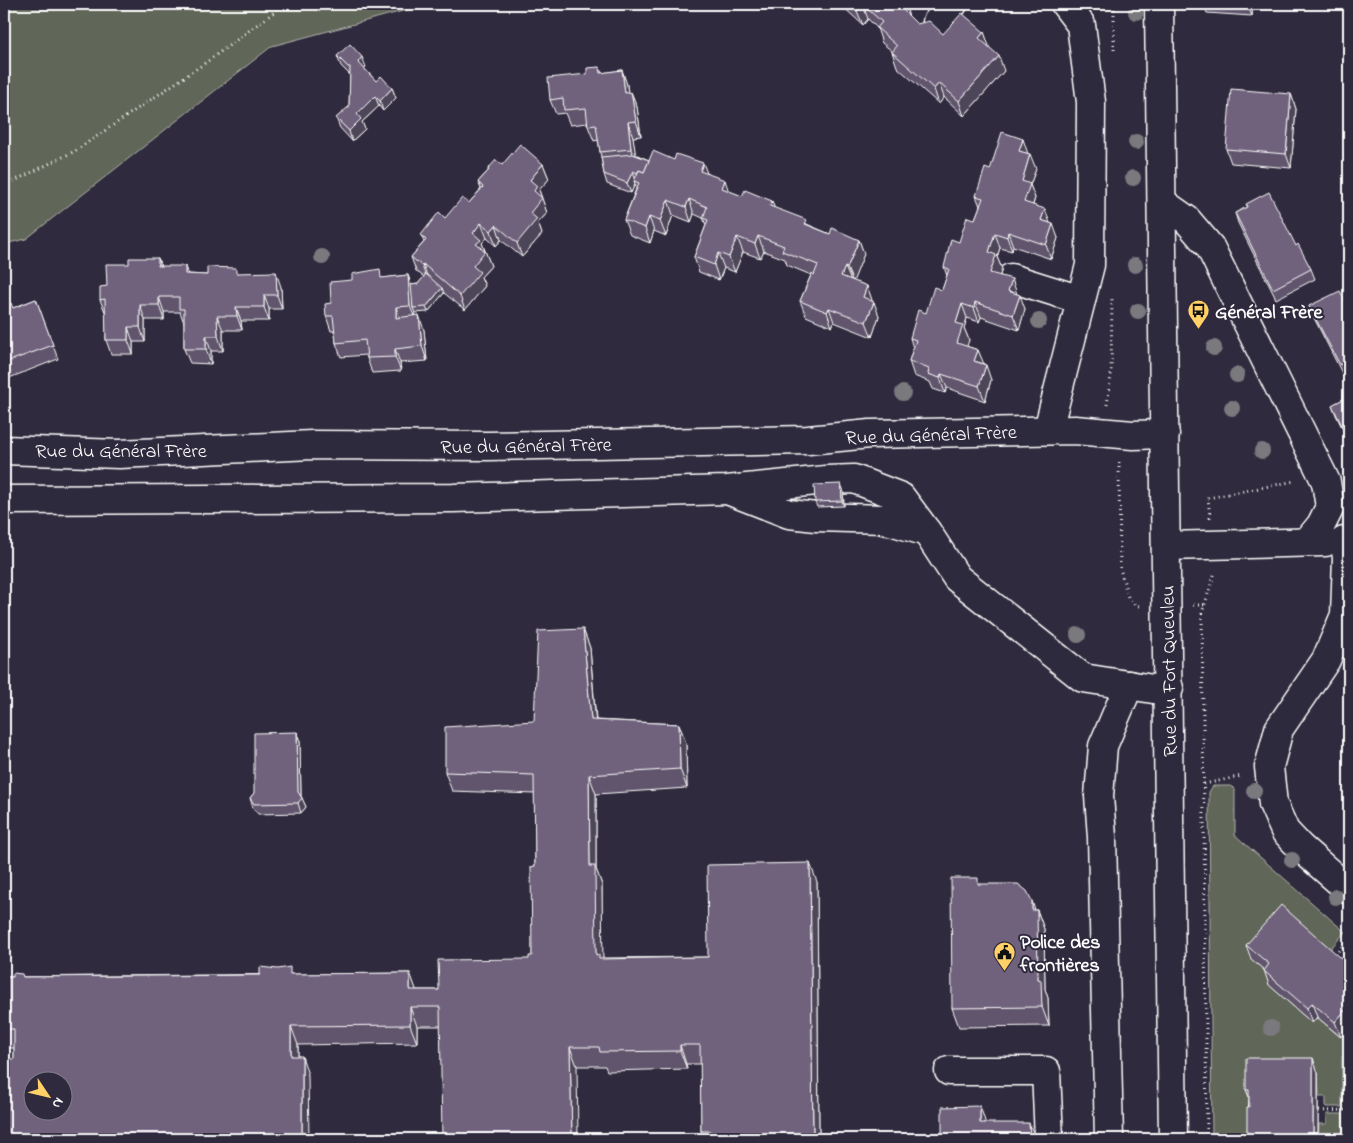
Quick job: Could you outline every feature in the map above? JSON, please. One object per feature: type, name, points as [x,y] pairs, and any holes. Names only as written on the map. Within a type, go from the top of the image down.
[{"type":"street","points":[[1048,430],[1090,265],[1090,102],[1081,25],[1065,4]]},
{"type":"street","name":"Rue du Fort Queuleu","points":[[1159,4],[1166,434],[1166,607],[1169,688],[1173,1139]]},
{"type":"street","points":[[1163,203],[1187,220],[1210,247],[1326,482],[1330,507],[1321,525],[1307,542]]},
{"type":"street","points":[[1011,278],[1082,300]]},
{"type":"street","name":"Rue du Général Frère","points":[[4,450],[119,454],[312,445],[488,446],[798,440],[870,434],[1048,430],[1075,430],[1118,434],[1166,434]]},
{"type":"street","points":[[4,500],[453,498],[727,490],[854,479],[901,497],[957,578],[1083,678],[1153,689],[1169,688]]},
{"type":"street","points":[[727,490],[789,514],[816,518],[884,519],[927,532]]},
{"type":"street","points":[[1166,546],[1346,541],[1345,615],[1326,660],[1279,728],[1269,767],[1273,804],[1284,831],[1349,890]]},
{"type":"street","points":[[1109,1139],[1102,838],[1099,796],[1103,746],[1129,685]]},
{"type":"street","points":[[949,1071],[1046,1070],[1049,1139]]},
{"type":"path","points":[[4,186],[76,151],[208,61],[285,4]]},
{"type":"path","points":[[1118,434],[1120,568],[1128,597],[1135,605],[1144,607],[1206,605]]},
{"type":"path","points":[[1207,1139],[1202,613],[1215,572],[1208,498],[1310,479],[1326,482]]},
{"type":"path","points":[[1204,784],[1241,776],[1269,767]]},
{"type":"path","points":[[1331,959],[1349,938]]},
{"type":"path","points":[[1318,1111],[1349,1110]]},
{"type":"green space","points":[[4,4],[429,4],[272,46],[26,239],[4,244]]},
{"type":"green space","points":[[1213,786],[1230,786],[1235,789],[1235,835],[1345,932],[1326,954],[1251,959],[1274,979],[1269,985],[1312,1023],[1317,1017],[1340,1037],[1349,1027],[1349,1057],[1342,1057],[1342,1107],[1326,1107],[1326,1097],[1319,1097],[1318,1073],[1252,1139],[1212,1139],[1209,792]]},
{"type":"green space","points":[[1327,1114],[1343,1114],[1343,1139],[1318,1139],[1319,1124],[1327,1124]]},
{"type":"building","points":[[850,4],[899,4],[917,24],[929,21],[943,34],[962,13],[984,32],[979,38],[999,56],[959,101],[939,83],[934,89],[892,52],[897,46],[877,28],[882,22],[863,5],[857,11]]},
{"type":"building","points":[[350,44],[362,57],[358,62],[376,81],[381,76],[392,88],[380,101],[375,96],[357,114],[361,119],[349,131],[336,118],[349,108],[350,67],[337,56]]},
{"type":"building","points":[[599,67],[600,73],[622,70],[625,93],[631,92],[636,121],[628,122],[631,149],[600,152],[596,125],[588,126],[586,108],[564,110],[563,98],[550,100],[548,78],[587,74],[587,68]]},
{"type":"building","points":[[1231,89],[1291,94],[1286,154],[1226,149]]},
{"type":"building","points":[[1002,132],[1023,139],[1019,151],[1030,154],[1022,181],[1030,184],[1024,202],[1045,209],[1041,220],[1053,224],[1046,245],[1008,232],[1007,237],[995,233],[989,252],[996,255],[990,273],[1012,279],[1008,291],[1020,295],[1013,315],[975,302],[974,308],[962,304],[956,323],[963,325],[957,343],[978,350],[974,361],[986,365],[979,386],[941,374],[940,378],[928,374],[929,369],[909,361],[916,340],[910,338],[918,310],[926,313],[934,287],[942,290],[949,269],[944,267],[951,239],[959,242],[967,217],[975,219],[983,198],[976,196],[985,168],[990,170]]},
{"type":"building","points":[[520,144],[543,164],[530,180],[537,186],[534,191],[542,198],[530,213],[537,219],[517,243],[496,225],[491,231],[481,223],[473,233],[481,240],[476,244],[485,251],[473,266],[480,272],[460,296],[423,264],[422,266],[411,257],[426,240],[421,235],[439,212],[445,218],[462,198],[469,203],[483,187],[478,182],[488,169],[496,160],[502,165]]},
{"type":"building","points":[[653,151],[674,160],[676,154],[703,163],[700,171],[725,180],[722,188],[742,196],[745,190],[772,201],[770,206],[807,220],[805,224],[830,234],[832,228],[859,240],[847,268],[845,267],[841,276],[867,286],[863,297],[874,302],[866,322],[829,308],[827,312],[800,301],[812,273],[814,275],[818,265],[782,251],[784,246],[758,236],[755,244],[737,237],[729,257],[718,253],[714,265],[694,257],[708,220],[703,218],[707,207],[689,199],[686,207],[668,200],[660,221],[649,217],[645,228],[624,220],[639,183],[634,181],[639,170],[644,172]]},
{"type":"building","points":[[633,154],[649,160],[644,172],[639,170],[637,173],[633,171],[627,183],[604,174],[601,157]]},
{"type":"building","points":[[1269,192],[1296,246],[1298,244],[1311,269],[1273,289],[1235,213],[1247,207],[1246,204]]},
{"type":"building","points":[[129,258],[158,258],[158,266],[185,266],[185,274],[207,275],[207,267],[236,268],[236,273],[276,272],[277,295],[264,295],[264,307],[236,307],[237,316],[217,316],[218,336],[206,336],[206,349],[184,349],[184,309],[179,309],[179,297],[159,297],[159,305],[140,305],[140,327],[128,327],[128,340],[106,340],[105,299],[100,300],[100,287],[107,286],[106,264],[129,264]]},
{"type":"building","points":[[380,269],[381,278],[408,275],[410,306],[396,307],[396,318],[419,315],[422,346],[395,349],[395,357],[367,358],[365,340],[336,343],[333,316],[326,316],[325,304],[331,303],[330,282],[352,280],[352,274]]},
{"type":"building","points":[[426,274],[442,288],[426,307],[413,308],[411,285],[418,284]]},
{"type":"building","points":[[1340,291],[1349,310],[1349,360],[1340,365],[1309,306]]},
{"type":"building","points":[[36,299],[53,345],[4,363],[4,306],[11,303],[13,308]]},
{"type":"building","points":[[1349,396],[1349,440],[1332,405]]},
{"type":"building","points":[[841,484],[842,501],[815,502],[814,485]]},
{"type":"building","points":[[583,629],[591,720],[679,724],[680,769],[589,775],[590,866],[595,866],[596,955],[599,955],[599,959],[708,957],[707,865],[810,863],[813,1139],[710,1139],[710,1131],[701,1131],[700,1045],[680,1045],[680,1051],[600,1052],[599,1047],[570,1047],[572,1139],[442,1139],[440,1007],[410,1007],[410,1025],[291,1026],[291,1056],[302,1056],[302,1139],[5,1139],[4,1059],[14,1059],[14,1029],[4,1029],[4,977],[13,977],[13,973],[22,974],[23,977],[260,975],[260,967],[278,969],[290,967],[290,974],[410,973],[410,990],[439,990],[438,960],[529,959],[529,956],[532,956],[531,867],[535,866],[534,775],[445,772],[445,727],[534,721],[538,631]]},
{"type":"building","points":[[297,732],[298,792],[302,798],[298,803],[254,804],[250,798],[254,793],[254,733]]},
{"type":"building","points":[[951,878],[978,878],[978,884],[1018,884],[1027,891],[1032,901],[1032,910],[1037,910],[1038,979],[1041,980],[1042,1007],[952,1008]]},
{"type":"building","points":[[1281,905],[1349,965],[1349,1006],[1335,1022],[1312,1003],[1307,1008],[1264,971],[1269,964],[1246,945]]},
{"type":"building","points":[[1246,1058],[1313,1058],[1313,1135],[1247,1135],[1249,1090],[1246,1090]]},
{"type":"building","points":[[980,1106],[980,1123],[1029,1123],[1030,1139],[942,1139],[942,1107]]},
{"type":"place","name":"Général Frère","points":[[1199,330]]},
{"type":"place","name":"Police des frontières","points":[[1004,972]]}]
